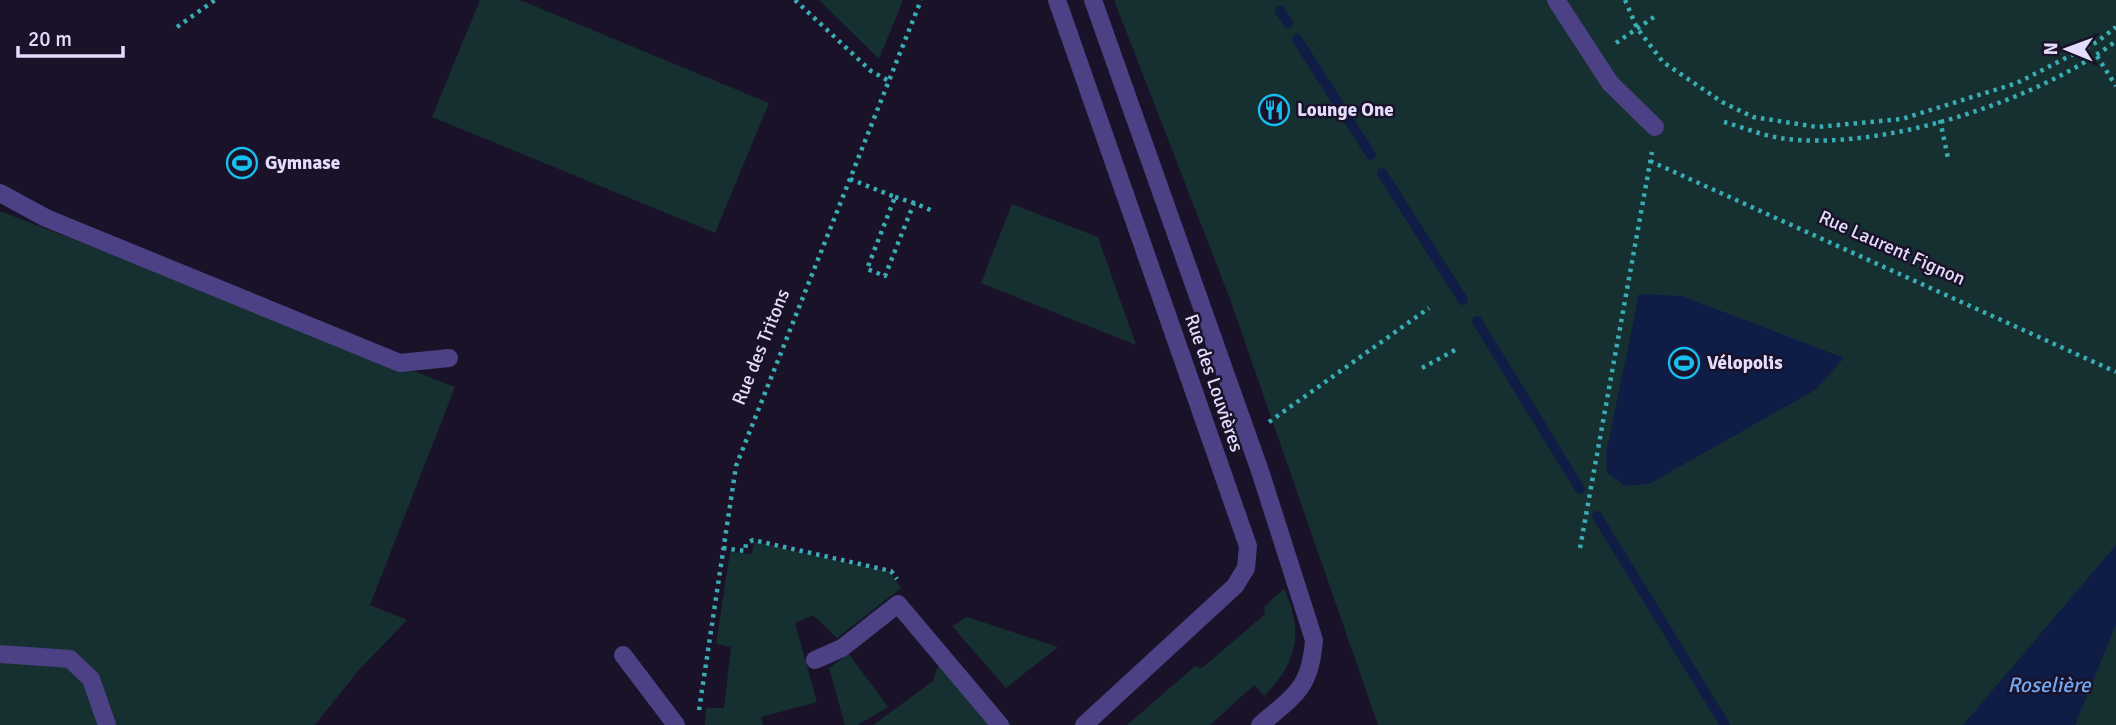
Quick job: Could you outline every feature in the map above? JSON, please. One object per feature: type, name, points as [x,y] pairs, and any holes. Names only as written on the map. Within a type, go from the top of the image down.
[{"type":"street","name":"Rue des Louvières","points":[[1057,0],[1248,546],[1246,568],[1235,586],[1084,725]]},
{"type":"street","name":"Rue des Louvières","points":[[1094,0],[1257,461],[1314,640],[1312,667],[1303,687],[1260,725]]},
{"type":"street","points":[[1556,0],[1592,59],[1628,104],[1655,127]]},
{"type":"street","points":[[0,193],[46,218],[400,363],[449,358]]},
{"type":"street","points":[[815,660],[842,648],[898,604],[1000,725]]},
{"type":"street","points":[[0,654],[70,659],[91,678],[107,725]]},
{"type":"street","points":[[623,655],[676,725]]},
{"type":"path","points":[[177,27],[215,0]]},
{"type":"path","points":[[795,0],[871,71],[889,81]]},
{"type":"path","name":"Rue des Tritons","points":[[699,711],[736,466],[921,0]]},
{"type":"path","points":[[1625,0],[1637,28],[1663,62],[1722,102],[1753,117],[1817,127],[1902,119],[2017,83],[2096,43],[2116,27]]},
{"type":"path","points":[[1592,59],[1654,17]]},
{"type":"path","points":[[1724,122],[1780,138],[1821,140],[1898,131],[2019,96],[2097,56],[2116,41]]},
{"type":"path","points":[[2097,56],[2116,86]]},
{"type":"path","points":[[1940,120],[1948,158]]},
{"type":"path","name":"Rue Laurent Fignon","points":[[1580,548],[1650,161],[2116,372]]},
{"type":"path","points":[[850,180],[933,211]]},
{"type":"path","points":[[895,197],[867,269],[885,276],[914,203]]},
{"type":"path","points":[[1269,422],[1429,308]]},
{"type":"path","points":[[1422,368],[1455,350]]},
{"type":"green space","points":[[480,0],[520,0],[769,103],[715,233],[432,117]]},
{"type":"green space","points":[[819,0],[903,0],[879,59]]},
{"type":"green space","name":"Vélopolis","points":[[1114,0],[2116,0],[2116,725],[1378,725],[1230,299]]},
{"type":"green space","points":[[1012,204],[1098,237],[1136,345],[981,283]]},
{"type":"green space","points":[[0,211],[455,387],[370,605],[407,620],[358,671],[315,725],[0,725]]},
{"type":"green space","points":[[754,542],[890,572],[901,588],[837,638],[813,615],[795,623],[817,702],[761,717],[763,725],[705,725],[706,708],[724,708],[731,647],[716,644],[730,552],[752,554]]},
{"type":"green space","points":[[1284,589],[1294,619],[1294,646],[1284,671],[1264,696],[1254,685],[1210,725],[1127,725],[1195,666],[1202,668],[1265,614],[1264,607]]},
{"type":"green space","points":[[967,617],[1058,647],[1006,688],[952,626]]},
{"type":"green space","points":[[944,647],[1011,725],[873,725],[933,681]]},
{"type":"green space","points":[[849,654],[888,707],[858,725],[845,725],[829,668]]},
{"type":"water","points":[[1639,294],[1682,296],[1844,358],[1815,390],[1649,484],[1625,486],[1607,473],[1606,454]]},
{"type":"water","name":"Roselière","points":[[2116,545],[2116,624],[2075,725],[1963,725]]},
{"type":"waterway","points":[[1280,11],[1288,23]]},
{"type":"waterway","points":[[1297,39],[1371,155]]},
{"type":"waterway","points":[[1382,173],[1463,300]]},
{"type":"waterway","points":[[1477,321],[1580,489]]},
{"type":"waterway","points":[[1597,516],[1725,725]]},
{"type":"place","name":"Lounge One","points":[[1274,110]]},
{"type":"place","name":"Gymnase","points":[[242,163]]},
{"type":"place","name":"Vélopolis","points":[[1684,363]]}]
